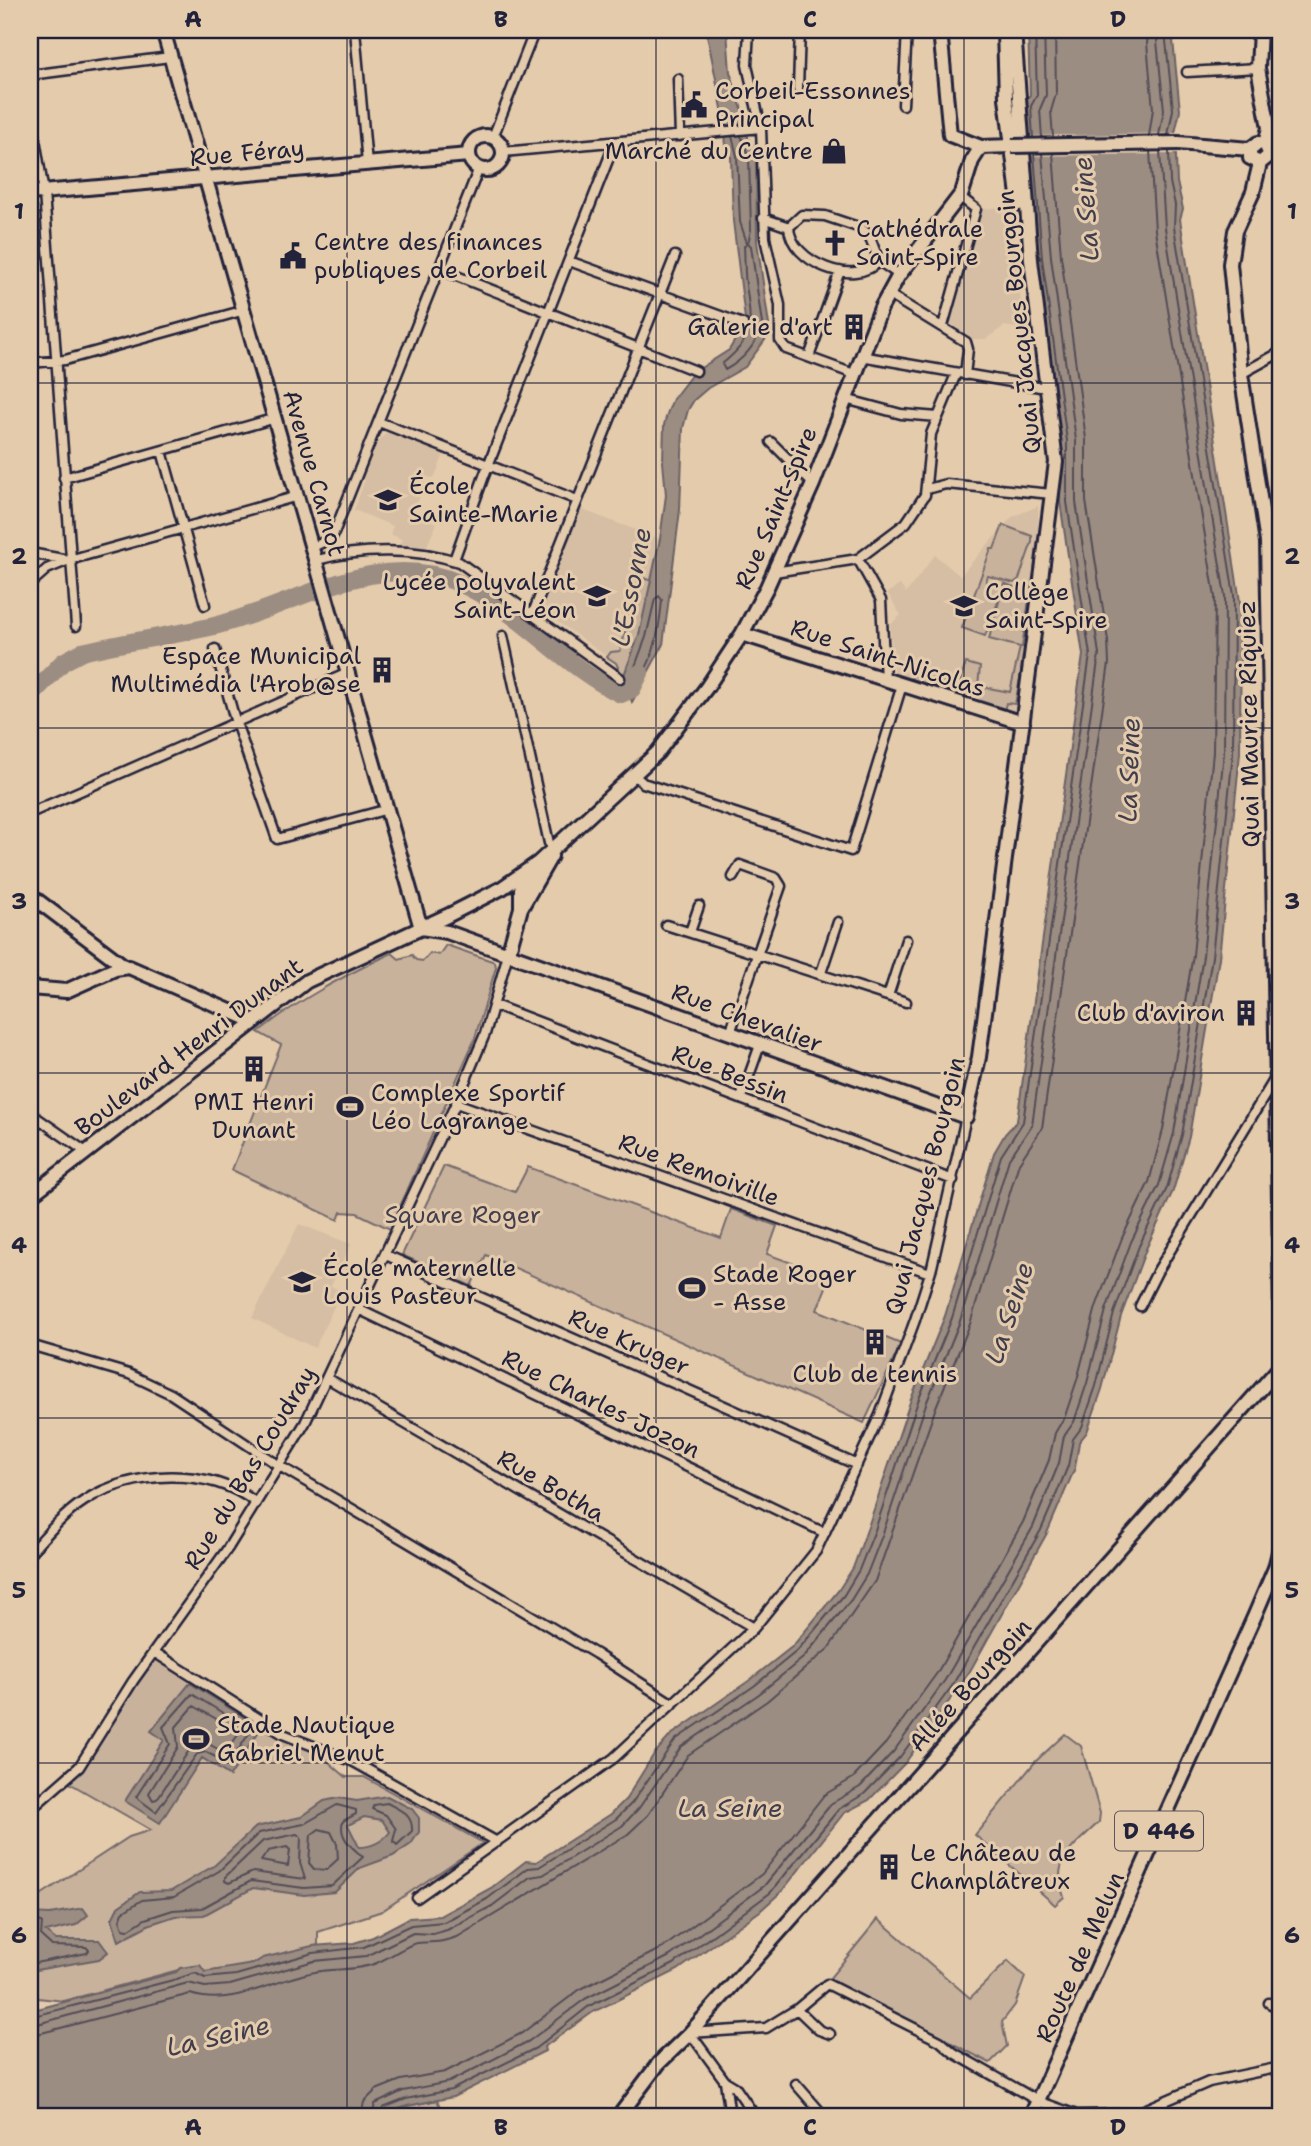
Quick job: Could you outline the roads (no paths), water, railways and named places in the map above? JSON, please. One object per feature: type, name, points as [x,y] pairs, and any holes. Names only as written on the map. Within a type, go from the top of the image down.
[{"type":"main road","name":"Avenue Carnot","points":[[163,30],[313,547],[321,564],[348,673],[421,928]]},
{"type":"main road","points":[[940,30],[950,135],[981,147],[1178,143],[1250,149],[1255,144],[1272,149]]},
{"type":"main road","points":[[1004,30],[1017,146]]},
{"type":"main road","points":[[1014,30],[1017,146]]},
{"type":"main road","points":[[1250,149],[1251,158],[1260,163],[1268,160],[1272,149],[1258,68],[1261,30]]},
{"type":"main road","points":[[1269,128],[1281,137]]},
{"type":"main road","points":[[478,137],[493,137],[503,152],[497,165],[489,169],[479,168],[468,155],[470,145],[478,137]]},
{"type":"main road","name":"Quai Jacques Bourgoin","points":[[1017,146],[1052,494]]},
{"type":"main road","name":"Quai Jacques Bourgoin","points":[[966,1118],[979,1057],[1023,723],[1052,494],[1055,440],[1017,146]]},
{"type":"main road","name":"Rue Saint-Spire","points":[[421,928],[502,888],[538,863],[635,776],[682,721],[742,634],[775,572],[813,484],[860,356],[888,294],[899,275],[959,196],[981,147]]},
{"type":"main road","name":"Rue Féray","points":[[30,193],[468,155]]},
{"type":"main road","name":"Quai Maurice Riquiez","points":[[1260,163],[1253,192],[1237,225],[1230,253],[1241,374],[1267,542],[1281,1309]]},
{"type":"main road","name":"Rue Saint-Nicolas","points":[[742,634],[1023,723]]},
{"type":"main road","name":"Rue Saint-Spire","points":[[511,955],[521,908],[554,850]]},
{"type":"main road","points":[[521,889],[538,863]]},
{"type":"main road","points":[[502,888],[527,888],[521,908]]},
{"type":"main road","points":[[30,895],[124,966],[253,1021]]},
{"type":"main road","points":[[441,930],[447,916]]},
{"type":"main road","name":"Rue Chevalier","points":[[421,928],[441,930],[966,1118]]},
{"type":"main road","name":"Boulevard Henri Dunant","points":[[30,1196],[307,981],[421,928]]},
{"type":"main road","points":[[30,988],[66,991],[124,966]]},
{"type":"main road","name":"Allée Bourgoin","points":[[620,2116],[659,2063],[690,2033],[1281,1366]]},
{"type":"main road","name":"Route de Melun","points":[[1031,2116],[1255,1615],[1275,1568],[1281,1544]]},
{"type":"street","points":[[355,30],[367,164]]},
{"type":"street","points":[[493,137],[535,30]]},
{"type":"street","points":[[749,30],[747,65],[761,128],[763,218],[780,304],[780,337],[786,349],[854,374]]},
{"type":"street","points":[[799,89],[800,30]]},
{"type":"street","points":[[903,106],[907,30]]},
{"type":"street","points":[[30,75],[170,57]]},
{"type":"street","points":[[1187,72],[1258,68]]},
{"type":"street","points":[[678,79],[680,136]]},
{"type":"street","points":[[30,109],[44,193],[69,560],[76,626]]},
{"type":"street","points":[[503,152],[761,128]]},
{"type":"street","points":[[454,560],[488,465],[612,150],[611,142]]},
{"type":"street","points":[[479,168],[321,564],[410,553],[454,560],[533,613],[620,678]]},
{"type":"street","points":[[943,326],[976,209],[959,196]]},
{"type":"street","points":[[789,227],[802,215],[842,220],[866,232],[879,261],[899,275]]},
{"type":"street","points":[[763,218],[789,227]]},
{"type":"street","points":[[789,227],[792,240],[800,251],[840,271],[861,271],[879,261]]},
{"type":"street","points":[[533,613],[636,348],[675,256]]},
{"type":"street","points":[[569,261],[743,324]]},
{"type":"street","points":[[439,269],[696,371]]},
{"type":"street","points":[[809,357],[840,271]]},
{"type":"street","points":[[775,572],[858,559],[906,523],[927,489],[931,434],[960,374],[968,349],[965,342],[943,326],[888,294]]},
{"type":"street","points":[[30,363],[57,362],[245,310]]},
{"type":"street","points":[[1241,374],[1281,352]]},
{"type":"street","points":[[860,356],[1040,387]]},
{"type":"street","points":[[845,399],[901,414],[938,417]]},
{"type":"street","points":[[64,478],[276,418]]},
{"type":"street","points":[[379,422],[577,500]]},
{"type":"street","points":[[771,442],[813,484]]},
{"type":"street","points":[[162,451],[205,605]]},
{"type":"street","points":[[927,489],[946,484],[1052,494]]},
{"type":"street","points":[[30,584],[47,569],[69,560],[298,496]]},
{"type":"street","points":[[313,547],[332,538]]},
{"type":"street","points":[[1267,542],[1281,541]]},
{"type":"street","points":[[30,553],[69,560]]},
{"type":"street","points":[[858,559],[881,600],[885,680]]},
{"type":"street","points":[[503,636],[549,843],[554,850]]},
{"type":"street","points":[[215,649],[235,720],[277,839],[388,809]]},
{"type":"street","points":[[30,813],[235,720],[348,673]]},
{"type":"street","points":[[635,776],[643,783],[852,851],[902,685]]},
{"type":"street","points":[[730,1033],[781,886],[776,878],[740,865],[733,877]]},
{"type":"street","points":[[690,932],[699,906]]},
{"type":"street","points":[[821,973],[838,922]]},
{"type":"street","points":[[666,925],[758,952],[906,1002]]},
{"type":"street","points":[[888,996],[906,940]]},
{"type":"street","name":"Rue du Bas Coudray","points":[[30,1810],[79,1767],[154,1651],[256,1503],[305,1423],[456,1103],[511,955]]},
{"type":"street","name":"Rue Bessin","points":[[494,1005],[953,1180]]},
{"type":"street","points":[[741,1098],[760,1045]]},
{"type":"street","points":[[1140,1306],[1157,1272],[1276,1077]]},
{"type":"street","name":"Rue Remoiville","points":[[456,1103],[930,1273]]},
{"type":"street","points":[[30,1113],[86,1152]]},
{"type":"street","name":"Quai Jacques Bourgoin","points":[[417,1898],[614,1758],[754,1628],[786,1591],[825,1533],[905,1350],[930,1273],[966,1118]]},
{"type":"street","name":"Rue Kruger","points":[[386,1255],[857,1465]]},
{"type":"street","name":"Rue Charles Jozon","points":[[360,1310],[825,1533]]},
{"type":"street","points":[[30,1345],[144,1380],[171,1394],[278,1465],[596,1654],[673,1704]]},
{"type":"street","name":"Rue Botha","points":[[327,1378],[754,1628]]},
{"type":"street","points":[[30,1553],[80,1503],[115,1486],[186,1477],[205,1479],[237,1490],[256,1503]]},
{"type":"street","points":[[154,1651],[283,1734],[354,1762],[498,1842]]},
{"type":"street","points":[[690,2033],[755,2031],[766,2028],[797,2009],[827,1984],[940,2041],[954,2053],[1038,2101],[1077,2115],[1135,2114],[1209,2082],[1281,2067]]},
{"type":"street","points":[[1269,2003],[1281,2009]]},
{"type":"street","points":[[797,2009],[819,2030],[830,2034]]},
{"type":"street","points":[[690,2033],[725,2081],[735,2087],[753,2114],[730,2116],[725,2081]]},
{"type":"street","points":[[796,2084],[824,2116]]},
{"type":"water","points":[[706,30],[727,30],[730,72],[746,122],[748,138],[756,151],[757,241],[769,325],[765,340],[745,367],[708,388],[694,400],[688,410],[683,428],[680,510],[663,645],[632,702],[623,678],[639,635],[660,539],[666,495],[663,462],[667,414],[673,399],[693,373],[729,350],[745,319],[733,221],[731,157],[726,153],[725,123]]},
{"type":"water","name":"La Seine","points":[[1028,30],[1177,30],[1178,38],[1173,40],[1180,111],[1175,133],[1177,182],[1183,209],[1180,219],[1241,608],[1240,753],[1219,958],[1189,1137],[1173,1191],[1146,1249],[1121,1316],[1102,1389],[1087,1432],[1079,1442],[1075,1468],[1047,1533],[970,1671],[905,1763],[869,1800],[844,1813],[782,1891],[760,1911],[678,1970],[593,2012],[544,2047],[545,2051],[453,2097],[407,2106],[381,2116],[30,2116],[30,2011],[176,1972],[180,1968],[200,1965],[205,1972],[253,1964],[263,1958],[312,1946],[354,1943],[373,1937],[409,1918],[440,1916],[491,1888],[526,1861],[536,1862],[611,1814],[626,1799],[654,1754],[671,1735],[750,1680],[793,1646],[838,1591],[853,1568],[911,1399],[945,1316],[994,1153],[1005,1134],[1017,1121],[1083,655],[1060,502],[1060,441],[1035,259],[1023,102],[1030,95]]},
{"type":"water","points":[[190,1683],[261,1728],[230,1776],[202,1758],[160,1823],[125,1801],[164,1740],[151,1731]]},
{"type":"water","points":[[387,1796],[412,1809],[419,1818],[419,1832],[411,1844],[393,1856],[360,1868],[335,1892],[304,1895],[253,1888],[204,1915],[175,1916],[148,1925],[119,1941],[112,1919],[118,1907],[140,1892],[171,1891],[215,1865],[256,1827],[301,1817],[324,1801],[338,1798],[357,1801]],"holes":[[[364,1817],[382,1820],[390,1832],[376,1843],[359,1847],[348,1825]]]},
{"type":"water","points":[[83,1908],[88,1915],[76,1925],[46,1932],[56,1940],[99,1940],[108,1952],[99,1959],[30,1971],[30,1913],[50,1914]]},
{"type":"waterway","name":"L'Essonne","points":[[30,696],[63,662],[82,652],[218,625],[337,583],[398,572],[428,574],[459,583],[481,594],[579,668],[621,694],[632,689],[640,673]]},
{"type":"place","name":"Corbeil-Essonnes Principal","points":[[694,105]]},
{"type":"place","name":"Marché du Centre","points":[[834,151]]},
{"type":"place","name":"Cathédrale Saint-Spire","points":[[835,243]]},
{"type":"place","name":"Centre des finances publiques de Corbeil","points":[[293,256]]},
{"type":"place","name":"Galerie d'art","points":[[854,327]]},
{"type":"place","name":"École Sainte-Marie","points":[[388,500]]},
{"type":"place","name":"Lycée polyvalent Saint-Léon","points":[[597,596]]},
{"type":"place","name":"Collège Saint-Spire","points":[[964,606]]},
{"type":"place","name":"Espace Municipal Multimédia l'Arob@se","points":[[382,670]]},
{"type":"place","name":"Club d'aviron","points":[[1246,1013]]},
{"type":"place","name":"PMI Henri Dunant","points":[[254,1069]]},
{"type":"place","name":"Complexe Sportif Léo Lagrange","points":[[350,1107]]},
{"type":"place","name":"École maternelle Louis Pasteur","points":[[302,1282]]},
{"type":"place","name":"Stade Roger - Asse","points":[[692,1288]]},
{"type":"place","name":"Club de tennis","points":[[875,1342]]},
{"type":"place","name":"Stade Nautique Gabriel Menut","points":[[196,1739]]},
{"type":"place","name":"Le Château de Champlâtreux","points":[[889,1867]]},
{"type":"park label","name":"Square Roger","points":[[463,1215]]}]
